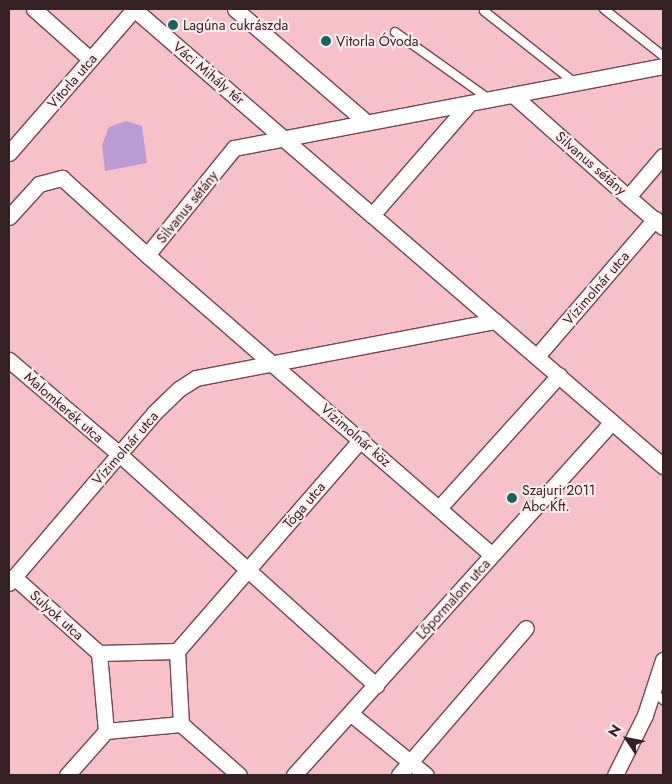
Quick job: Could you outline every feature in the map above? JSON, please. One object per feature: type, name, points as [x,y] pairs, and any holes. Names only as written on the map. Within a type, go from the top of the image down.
[{"type":"street","points":[[34,9],[90,60]]},
{"type":"street","name":"Vitorla utca","points":[[9,153],[134,9]]},
{"type":"street","name":"Váci Mihály tér","points":[[134,9],[284,138]]},
{"type":"street","points":[[235,9],[366,122]]},
{"type":"street","name":"Silvanus sétány","points":[[9,217],[39,184],[62,178],[147,255],[234,148],[663,66]]},
{"type":"street","name":"Silvanus sétány","points":[[513,95],[628,197],[663,156]]},
{"type":"street","points":[[372,215],[469,104]]},
{"type":"street","points":[[284,138],[663,466]]},
{"type":"street","points":[[628,197],[659,223]]},
{"type":"street","name":"Vízimolnár utca","points":[[537,356],[659,223]]},
{"type":"street","points":[[147,255],[272,364]]},
{"type":"street","name":"Vízimolnár utca","points":[[11,580],[154,413],[179,389],[196,378],[495,321]]},
{"type":"street","name":"Malomkerék utca","points":[[9,360],[119,454]]},
{"type":"street","name":"Vízimolnár köz","points":[[272,364],[361,439],[492,555]]},
{"type":"street","points":[[439,508],[559,375]]},
{"type":"street","name":"Lőpormalom utca","points":[[294,775],[612,422]]},
{"type":"street","name":"Tóga utca","points":[[177,651],[361,439]]},
{"type":"street","points":[[119,454],[376,685]]},
{"type":"street","name":"Sulyok utca","points":[[11,580],[99,653]]},
{"type":"street","points":[[400,775],[526,628]]},
{"type":"street","points":[[106,731],[99,653],[177,651],[182,724],[239,775]]},
{"type":"street","points":[[615,775],[644,715],[658,696],[663,660]]},
{"type":"street","points":[[350,713],[426,775]]},
{"type":"street","points":[[67,775],[106,731],[182,724]]},
{"type":"lane","points":[[604,9],[663,56]]},
{"type":"lane","points":[[484,11],[576,83]]},
{"type":"lane","points":[[395,32],[490,100]]},
{"type":"shaded area","points":[[126,121],[142,126],[147,163],[105,171],[102,145],[109,127]]},
{"type":"place","name":"Lagúna cukrászda","points":[[173,25]]},
{"type":"place","name":"Vitorla Óvoda","points":[[326,41]]},
{"type":"place","name":"Szajuri 2011 Abc Kft.","points":[[512,498]]}]
